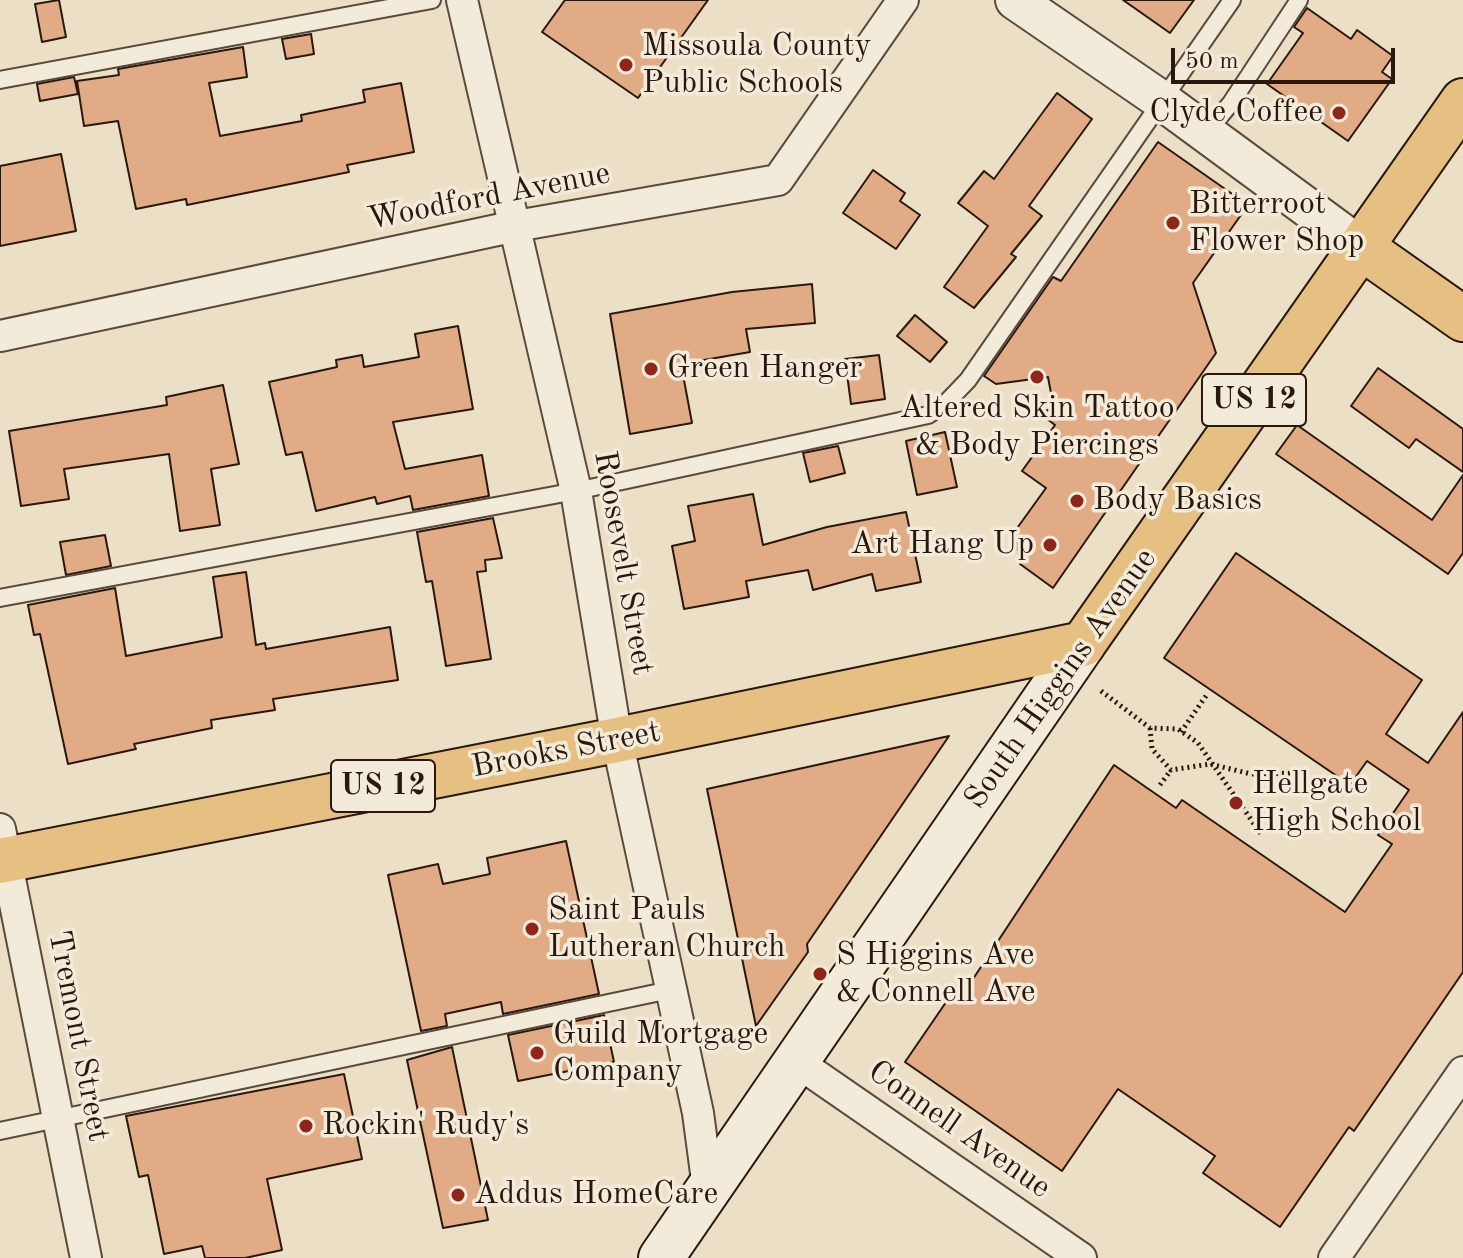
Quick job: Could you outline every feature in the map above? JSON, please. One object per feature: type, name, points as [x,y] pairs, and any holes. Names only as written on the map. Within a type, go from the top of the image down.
[{"type":"highway","name":"South Higgins Avenue","points":[[1083,644],[1463,101]]},
{"type":"highway","points":[[1361,247],[1463,319]]},
{"type":"highway","name":"Brooks Street","points":[[2,850],[617,740],[1083,644]]},
{"type":"main road","name":"South Higgins Avenue","points":[[661,1258],[1083,644]]},
{"type":"street","name":"Roosevelt Street","points":[[462,0],[576,491],[617,740],[700,1123],[708,1188]]},
{"type":"street","name":"Woodford Avenue","points":[[0,336],[516,226],[778,180],[903,0]]},
{"type":"street","points":[[1015,0],[1161,100],[1361,247]]},
{"type":"street","name":"Tremont Street","points":[[2,850],[86,1258]]},
{"type":"street","name":"Connell Avenue","points":[[797,1062],[1081,1258]]},
{"type":"street","points":[[1334,1258],[1463,1072]]},
{"type":"lane","points":[[0,80],[432,0]]},
{"type":"lane","points":[[0,598],[576,491],[928,415],[944,405],[968,380],[1232,0]]},
{"type":"lane","points":[[1206,134],[1231,103],[1299,0]]},
{"type":"lane","points":[[0,1131],[670,990]]},
{"type":"path","points":[[1101,691],[1150,728],[1181,732],[1198,743],[1261,834]]},
{"type":"path","points":[[1181,732],[1208,693]]},
{"type":"path","points":[[1150,728],[1152,749],[1171,770]]},
{"type":"path","points":[[1160,785],[1171,770],[1210,764],[1251,774],[1301,773]]},
{"type":"building","points":[[59,0],[66,37],[42,42],[35,4]]},
{"type":"building","name":"Missoula County Public Schools","points":[[565,0],[708,0],[638,98],[542,32]]},
{"type":"building","points":[[1123,0],[1194,0],[1170,33]]},
{"type":"building","points":[[1307,8],[1351,39],[1357,30],[1393,56],[1382,72],[1392,79],[1348,141],[1267,84],[1303,33],[1294,27]]},
{"type":"building","points":[[311,34],[314,54],[286,59],[282,39]]},
{"type":"building","points":[[243,47],[247,77],[209,83],[220,136],[302,121],[301,115],[365,102],[363,90],[401,83],[414,152],[347,165],[349,172],[187,205],[186,199],[136,209],[118,121],[84,126],[77,81],[119,75],[118,69]]},
{"type":"building","points":[[74,77],[78,94],[40,101],[37,84]]},
{"type":"building","points":[[1057,93],[1092,119],[1029,206],[1042,216],[1011,254],[1016,257],[974,308],[944,287],[988,226],[958,203],[984,171],[994,179]]},
{"type":"building","points":[[1158,142],[1248,205],[1193,283],[1216,353],[1053,588],[1020,564],[1015,531],[1046,488],[1022,471],[1055,425],[1038,412],[1054,409],[1048,377],[996,384],[984,376],[1053,277],[1061,281]]},
{"type":"building","points":[[61,154],[76,231],[0,246],[0,166]]},
{"type":"building","points":[[873,170],[905,193],[900,201],[920,215],[896,249],[843,213]]},
{"type":"building","points":[[812,284],[815,323],[746,329],[750,352],[681,364],[692,423],[630,434],[610,314],[732,292]]},
{"type":"building","points":[[915,315],[947,342],[930,362],[897,336]]},
{"type":"building","points":[[458,326],[473,409],[393,422],[405,469],[482,455],[489,496],[413,510],[410,496],[377,504],[375,497],[316,511],[302,452],[286,455],[269,382],[337,367],[336,360],[362,355],[364,367],[419,357],[415,334]]},
{"type":"building","points":[[879,355],[885,399],[851,404],[845,359]]},
{"type":"building","points":[[1378,368],[1463,429],[1463,472],[1416,439],[1409,448],[1351,406]]},
{"type":"building","points":[[223,385],[239,464],[211,469],[220,525],[180,531],[169,454],[64,469],[69,499],[21,506],[9,431],[167,405],[166,397]]},
{"type":"building","points":[[1297,425],[1432,520],[1463,475],[1463,553],[1448,574],[1276,454]]},
{"type":"building","points":[[945,432],[957,487],[917,495],[906,441]]},
{"type":"building","points":[[838,446],[845,473],[810,482],[803,453]]},
{"type":"building","points":[[753,494],[763,545],[827,527],[906,512],[921,582],[876,591],[872,574],[813,590],[808,570],[746,581],[749,597],[684,609],[672,546],[695,541],[688,506]]},
{"type":"building","points":[[493,518],[502,558],[485,560],[486,571],[477,572],[491,659],[446,666],[432,581],[426,582],[417,532]]},
{"type":"building","points":[[105,535],[111,566],[66,575],[60,542]]},
{"type":"building","points":[[1236,553],[1422,680],[1386,734],[1428,763],[1463,712],[1463,972],[1354,1131],[1349,1127],[1280,1227],[1203,1173],[1215,1156],[1118,1089],[1062,1171],[905,1062],[964,976],[971,982],[1114,765],[1176,808],[1182,800],[1345,912],[1392,844],[1378,835],[1409,790],[1367,761],[1350,785],[1164,658]]},
{"type":"building","points":[[246,572],[256,645],[265,643],[266,649],[390,627],[398,680],[273,699],[275,710],[211,720],[212,728],[134,744],[136,749],[68,764],[40,634],[34,635],[28,605],[115,588],[126,656],[222,637],[213,577]]},
{"type":"building","points":[[949,736],[807,944],[808,952],[756,1026],[707,789]]},
{"type":"building","name":"Saint Pauls Lutheran Church","points":[[566,841],[599,994],[503,1014],[501,1002],[445,1014],[447,1026],[421,1031],[388,875],[438,864],[443,884],[490,874],[487,858]]},
{"type":"building","points":[[604,1015],[614,1062],[518,1081],[508,1035]]},
{"type":"building","points":[[452,1047],[488,1220],[443,1228],[407,1060]]},
{"type":"building","points":[[344,1074],[362,1159],[267,1179],[282,1250],[245,1258],[205,1258],[202,1246],[164,1254],[148,1175],[139,1177],[126,1116]]},
{"type":"place","name":"Missoula County Public Schools","points":[[626,65]]},
{"type":"place","name":"Clyde Coffee","points":[[1339,113]]},
{"type":"place","name":"Bitterroot Flower Shop","points":[[1173,223]]},
{"type":"place","name":"Green Hanger","points":[[651,369]]},
{"type":"place","name":"Altered Skin Tattoo & Body Piercings","points":[[1037,377]]},
{"type":"place","name":"Body Basics","points":[[1077,501]]},
{"type":"place","name":"Art Hang Up","points":[[1050,545]]},
{"type":"place","name":"Hellgate High School","points":[[1236,803]]},
{"type":"place","name":"Saint Pauls Lutheran Church","points":[[532,929]]},
{"type":"place","name":"S Higgins Ave & Connell Ave","points":[[820,974]]},
{"type":"place","name":"Guild Mortgage Company","points":[[537,1053]]},
{"type":"place","name":"Rockin' Rudy's","points":[[306,1126]]},
{"type":"place","name":"Addus HomeCare","points":[[458,1195]]}]
